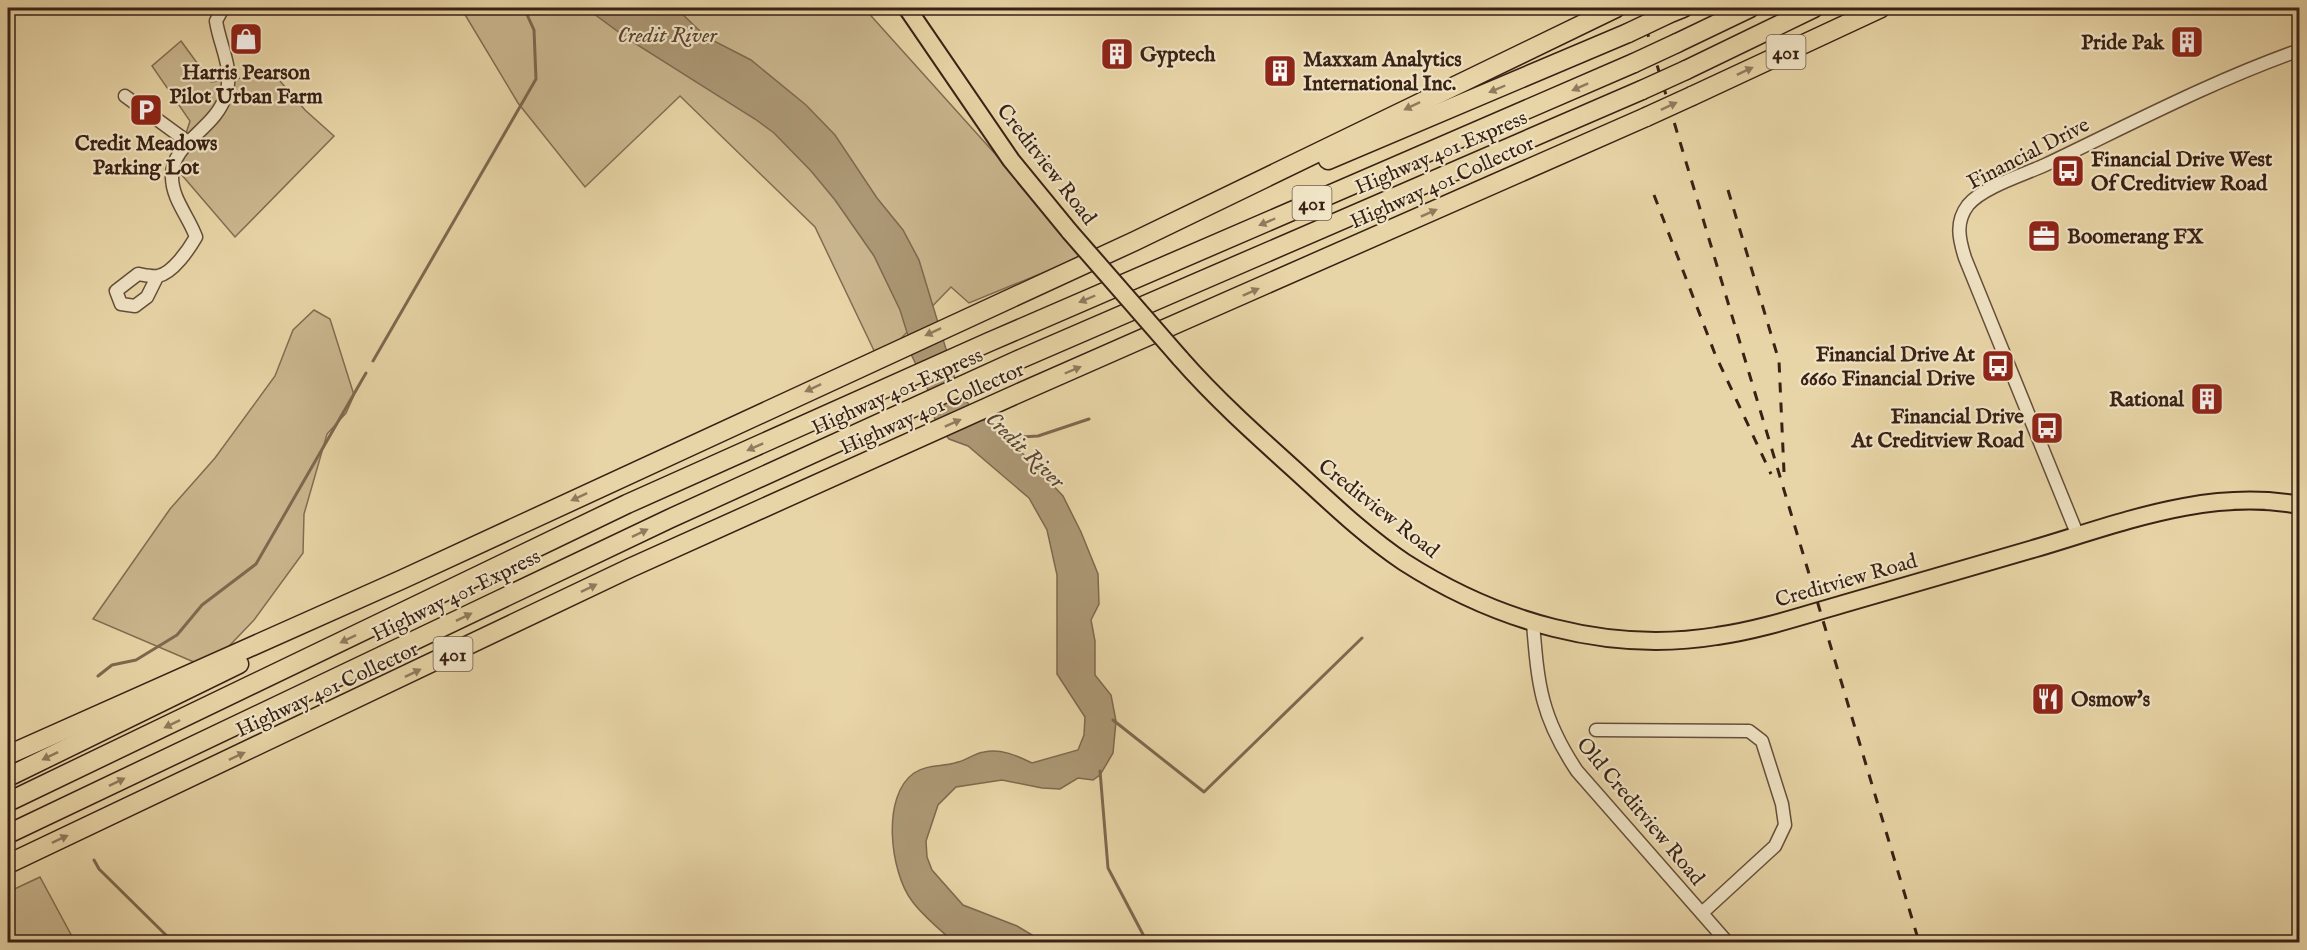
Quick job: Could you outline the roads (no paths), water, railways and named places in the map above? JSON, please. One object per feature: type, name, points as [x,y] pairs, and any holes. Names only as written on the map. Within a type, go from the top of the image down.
[{"type":"highway","name":"401","points":[[8,754],[403,579],[986,307],[1135,241],[1616,8]]},
{"type":"highway","name":"Highway 401 Express","points":[[8,802],[627,504],[989,342],[1634,63],[1750,8]]},
{"type":"highway","name":"Highway 401 Express","points":[[8,834],[658,524],[1001,368],[1642,90],[1814,8]]},
{"type":"highway","name":"Highway 401 Collector","points":[[8,864],[630,568],[1019,393],[1646,117],[1881,8]]},
{"type":"highway","points":[[1135,241],[1676,11]]},
{"type":"highway","points":[[8,777],[262,652],[403,579]]},
{"type":"main road","name":"Creditview Road","points":[[907,8],[1011,160],[1070,232],[1180,358],[1250,429],[1331,503],[1402,560],[1470,599],[1533,623],[1594,636],[1635,640],[1715,637],[1780,622],[2191,504],[2258,500],[2300,505]]},
{"type":"street","points":[[157,277],[165,273],[190,248],[196,237],[191,222],[176,195],[172,178],[174,160],[188,142],[214,120],[226,94],[229,66],[216,21],[223,8]]},
{"type":"street","name":"Financial Drive","points":[[2078,536],[1965,258],[1959,235],[1964,212],[1973,200],[2013,179],[2250,68],[2300,50]]},
{"type":"street","points":[[125,96],[188,142]]},
{"type":"street","name":"Old Creditview Road","points":[[1533,623],[1540,689],[1547,718],[1558,743],[1577,771],[1727,942]]},
{"type":"street","points":[[1596,730],[1749,731],[1762,741],[1782,804],[1785,825],[1775,846],[1702,913]]},
{"type":"water","name":"Credit River","points":[[586,8],[676,8],[706,37],[751,60],[806,105],[835,135],[877,198],[903,230],[919,260],[959,392],[978,416],[1006,436],[1063,496],[1081,532],[1098,574],[1099,604],[1091,620],[1095,641],[1095,675],[1111,695],[1116,721],[1113,753],[1100,775],[1093,780],[1078,778],[1060,789],[1002,780],[956,787],[938,805],[926,841],[927,857],[932,870],[963,905],[1017,926],[1044,942],[954,942],[921,912],[904,888],[898,872],[892,835],[897,799],[904,784],[919,770],[953,764],[990,751],[1009,753],[1032,763],[1078,750],[1084,735],[1085,717],[1057,674],[1057,575],[1047,530],[1029,498],[968,446],[949,439],[936,424],[927,387],[910,352],[910,342],[900,310],[874,256],[835,200],[811,171],[774,133],[755,119],[628,39]]},
{"type":"waterway","points":[[373,361],[536,79],[534,30],[524,8]]},
{"type":"waterway","points":[[98,676],[112,665],[136,660],[177,635],[202,605],[256,564],[366,373]]},
{"type":"waterway","points":[[1004,438],[1038,436],[1089,419]]},
{"type":"waterway","points":[[1113,720],[1204,792],[1362,638]]},
{"type":"waterway","name":"Credit River","points":[[1100,771],[1108,868],[1147,942]]},
{"type":"waterway","points":[[94,860],[99,869],[173,942]]},
{"type":"railway","points":[[1640,8],[1919,942]]},
{"type":"railway","points":[[1728,190],[1779,361],[1784,472]]},
{"type":"railway","points":[[1654,195],[1715,354],[1771,474]]},
{"type":"place","name":"Harris Pearson Pilot Urban Farm","points":[[246,39]]},
{"type":"place","name":"Pride Pak","points":[[2187,42]]},
{"type":"place","name":"Gyptech","points":[[1117,54]]},
{"type":"place","name":"Maxxam Analytics International Inc.","points":[[1280,71]]},
{"type":"place","name":"Credit Meadows Parking Lot","points":[[146,110]]},
{"type":"place","name":"Financial Drive West Of Creditview Road","points":[[2068,171]]},
{"type":"place","name":"Boomerang FX","points":[[2044,236]]},
{"type":"place","name":"Financial Drive At 6660 Financial Drive","points":[[1998,366]]},
{"type":"place","name":"Rational","points":[[2207,399]]},
{"type":"place","name":"Financial Drive At Creditview Road","points":[[2047,428]]},
{"type":"place","name":"Osmow's","points":[[2048,699]]}]
